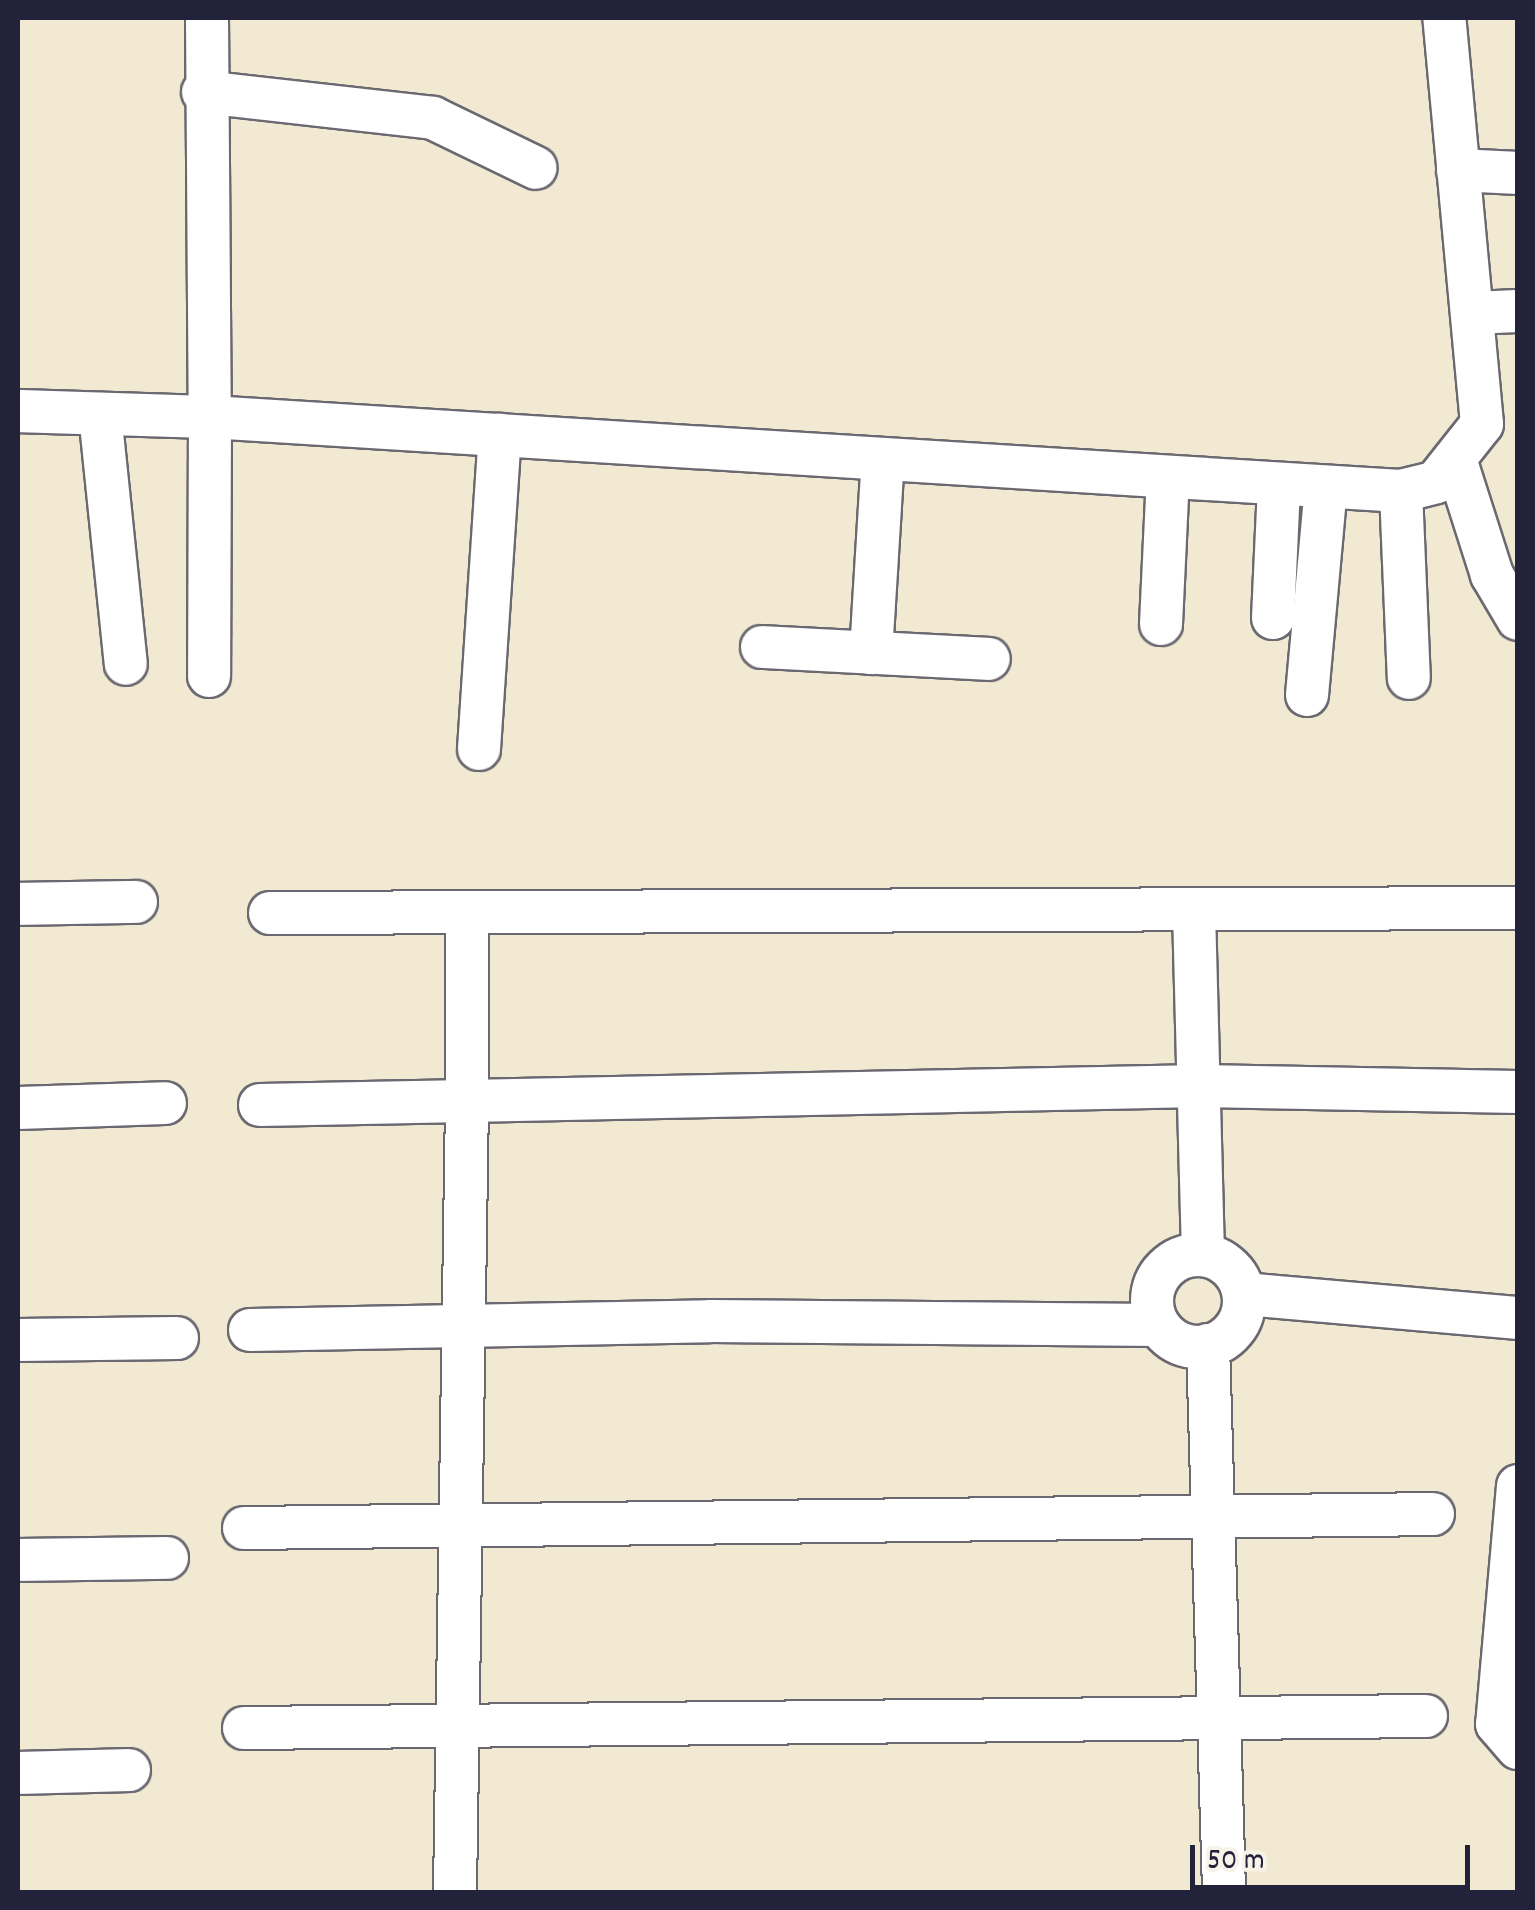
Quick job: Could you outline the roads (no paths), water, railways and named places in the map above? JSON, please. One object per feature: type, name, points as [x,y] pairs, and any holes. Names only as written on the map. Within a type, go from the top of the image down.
[{"type":"street","points":[[207,18],[203,92],[210,417],[209,676]]},
{"type":"street","points":[[18,412],[210,417],[1401,491],[1436,482],[1456,462],[1482,424],[1444,18]]},
{"type":"street","points":[[203,92],[433,118],[536,168]]},
{"type":"street","points":[[1458,170],[1518,174]]},
{"type":"street","points":[[1472,313],[1518,310]]},
{"type":"street","points":[[100,414],[126,664]]},
{"type":"street","points":[[479,749],[500,435]]},
{"type":"street","points":[[871,653],[883,459]]},
{"type":"street","points":[[1456,462],[1492,575],[1518,619]]},
{"type":"street","points":[[1160,624],[1168,477]]},
{"type":"street","points":[[1273,618],[1279,484]]},
{"type":"street","points":[[1308,695],[1326,487]]},
{"type":"street","points":[[1401,491],[1409,678]]},
{"type":"street","points":[[762,647],[989,659]]},
{"type":"street","points":[[18,904],[136,902]]},
{"type":"street","points":[[270,913],[467,916],[1518,908]]},
{"type":"street","points":[[1194,911],[1203,1255]]},
{"type":"street","points":[[455,1892],[467,916]]},
{"type":"street","points":[[260,1105],[1200,1086],[1518,1092]]},
{"type":"street","points":[[18,1108],[165,1103]]},
{"type":"street","points":[[1203,1255],[1230,1268],[1244,1294],[1232,1332],[1208,1346],[1180,1343],[1158,1325],[1152,1298],[1163,1271],[1203,1255]]},
{"type":"street","points":[[1244,1294],[1518,1318]]},
{"type":"street","points":[[250,1330],[710,1321],[1158,1325]]},
{"type":"street","points":[[18,1340],[176,1338]]},
{"type":"street","points":[[1208,1346],[1216,1516],[1224,1892]]},
{"type":"street","points":[[1518,1486],[1497,1724],[1518,1748]]},
{"type":"street","points":[[244,1528],[1433,1514]]},
{"type":"street","points":[[18,1560],[167,1558]]},
{"type":"street","points":[[244,1728],[1426,1716]]},
{"type":"street","points":[[18,1773],[129,1770]]}]
